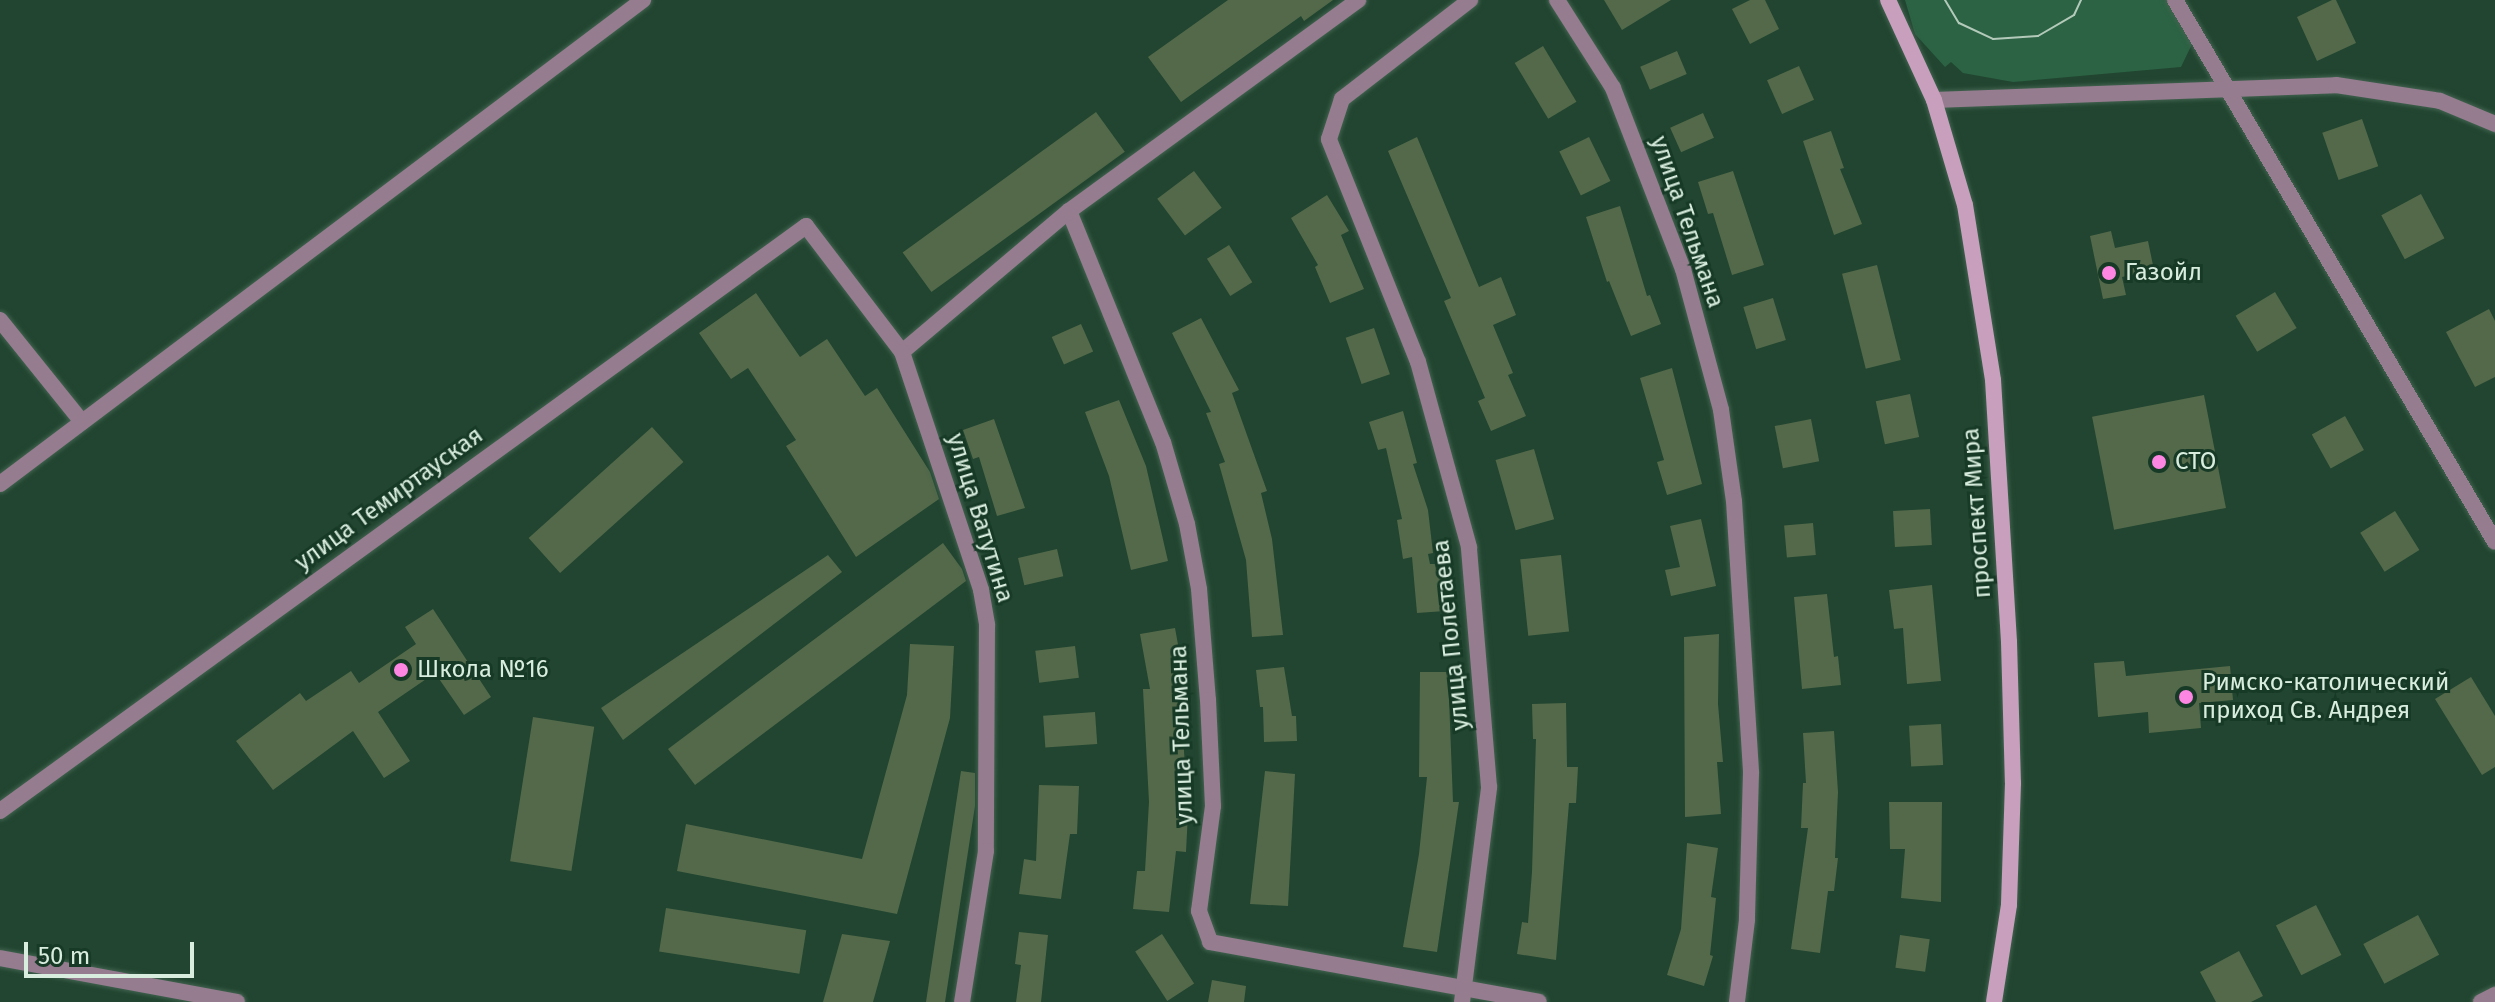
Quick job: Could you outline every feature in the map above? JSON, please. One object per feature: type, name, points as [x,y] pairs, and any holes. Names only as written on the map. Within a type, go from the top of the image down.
[{"type":"main road","name":"проспект Мира","points":[[1875,0],[1901,34]]},
{"type":"main road","name":"проспект Мира","points":[[1888,0],[1934,100],[1965,205],[1993,380],[2009,642],[2013,783],[2009,905],[1994,1002]]},
{"type":"street","points":[[0,484],[643,0]]},
{"type":"street","points":[[902,352],[1069,211],[1358,0]]},
{"type":"street","name":"улица Полетаева","points":[[1463,996],[1489,787],[1469,547],[1418,362],[1329,139],[1342,99],[1470,0]]},
{"type":"street","name":"улица Тельмана","points":[[1557,0],[1613,88],[1683,269],[1721,410],[1734,501],[1751,773],[1747,920],[1737,1002]]},
{"type":"street","points":[[2175,0],[2495,542]]},
{"type":"street","points":[[1934,100],[2336,85],[2440,101],[2495,124]]},
{"type":"street","name":"улица Тельмана","points":[[1069,211],[1163,442],[1187,524],[1199,589],[1208,700],[1213,806],[1199,911],[1210,942],[1463,996],[1539,1002]]},
{"type":"street","name":"улица Ватутина","points":[[806,226],[902,352],[981,590],[987,625],[986,851],[962,1002]]},
{"type":"street","name":"улица Темиртауская","points":[[0,811],[806,226]]},
{"type":"street","points":[[0,320],[82,422]]},
{"type":"street","points":[[0,958],[237,1002]]},
{"type":"street","points":[[2481,1002],[2495,995]]},
{"type":"green space","points":[[1905,0],[2169,0],[2194,40],[2181,67],[2013,82],[1963,73],[1951,62],[1945,67],[1915,34]]},
{"type":"building","points":[[1228,0],[1333,0],[1304,21],[1301,16],[1181,102],[1148,57]]},
{"type":"building","points":[[1604,0],[1671,0],[1622,30]]},
{"type":"building","points":[[1750,0],[1765,0],[1779,29],[1750,44],[1732,9]]},
{"type":"building","points":[[2336,0],[2356,43],[2317,61],[2297,17]]},
{"type":"building","points":[[1543,46],[1576,102],[1548,119],[1515,63]]},
{"type":"building","points":[[1677,51],[1687,74],[1650,90],[1640,67]]},
{"type":"building","points":[[1799,66],[1814,100],[1782,114],[1767,80]]},
{"type":"building","points":[[1096,112],[1125,152],[931,292],[903,252]]},
{"type":"building","points":[[1703,113],[1714,138],[1681,152],[1670,128]]},
{"type":"building","points":[[2362,119],[2378,166],[2339,180],[2322,133]]},
{"type":"building","points":[[1831,131],[1844,168],[1840,169],[1862,224],[1834,235],[1803,141]]},
{"type":"building","points":[[1417,137],[1479,287],[1501,277],[1516,315],[1493,325],[1513,373],[1508,375],[1526,416],[1491,431],[1478,401],[1485,398],[1444,301],[1451,298],[1388,151]]},
{"type":"building","points":[[1589,137],[1610,181],[1581,196],[1559,151]]},
{"type":"building","points":[[1194,171],[1222,208],[1185,235],[1157,199]]},
{"type":"building","points":[[1733,171],[1764,265],[1732,275],[1713,213],[1708,214],[1698,182]]},
{"type":"building","points":[[2421,194],[2444,238],[2405,259],[2381,215]]},
{"type":"building","points":[[1327,195],[1349,231],[1341,235],[1364,289],[1330,303],[1315,267],[1318,265],[1291,218]]},
{"type":"building","points":[[1620,206],[1647,296],[1650,295],[1661,324],[1631,336],[1607,282],[1586,217]]},
{"type":"building","points":[[2111,231],[2115,248],[2148,241],[2154,270],[2122,277],[2126,295],[2103,299],[2090,236]]},
{"type":"building","points":[[1229,245],[1252,282],[1230,296],[1207,259]]},
{"type":"building","points":[[1877,265],[1901,360],[1866,369],[1842,274]]},
{"type":"building","points":[[2275,292],[2297,328],[2257,352],[2236,316]]},
{"type":"building","points":[[756,293],[800,357],[827,339],[865,396],[877,388],[930,472],[939,499],[856,557],[786,446],[796,440],[748,368],[731,379],[699,333]]},
{"type":"building","points":[[1773,298],[1786,340],[1756,349],[1743,307]]},
{"type":"building","points":[[2489,309],[2495,321],[2495,377],[2475,387],[2446,332]]},
{"type":"building","points":[[1201,318],[1239,390],[1232,393],[1267,491],[1261,493],[1272,539],[1283,635],[1252,637],[1246,560],[1219,464],[1225,462],[1206,413],[1211,412],[1172,333]]},
{"type":"building","points":[[1081,324],[1093,351],[1064,364],[1052,337]]},
{"type":"building","points":[[1374,328],[1390,374],[1362,384],[1346,338]]},
{"type":"building","points":[[1672,368],[1702,484],[1667,495],[1657,462],[1664,460],[1640,378]]},
{"type":"building","points":[[1910,394],[1919,437],[1885,444],[1876,401]]},
{"type":"building","name":"СТО","points":[[2204,395],[2226,508],[2114,530],[2092,417]]},
{"type":"building","points":[[1119,400],[1146,466],[1168,561],[1131,570],[1109,476],[1085,412]]},
{"type":"building","points":[[1403,411],[1417,463],[1413,464],[1428,510],[1433,553],[1428,554],[1430,564],[1435,564],[1436,570],[1442,570],[1445,611],[1417,613],[1412,557],[1403,559],[1397,520],[1402,519],[1386,448],[1378,450],[1369,422]]},
{"type":"building","points":[[2345,416],[2364,450],[2331,469],[2312,434]]},
{"type":"building","points":[[994,419],[1025,508],[997,516],[979,457],[973,459],[963,430]]},
{"type":"building","points":[[1811,419],[1819,461],[1783,468],[1775,426]]},
{"type":"building","points":[[652,427],[683,462],[560,573],[529,538]]},
{"type":"building","points":[[1534,449],[1554,519],[1516,530],[1496,460]]},
{"type":"building","points":[[1930,509],[1932,545],[1895,547],[1893,511]]},
{"type":"building","points":[[2395,511],[2419,550],[2385,572],[2360,533]]},
{"type":"building","points":[[1701,519],[1716,586],[1671,596],[1665,570],[1680,567],[1670,526]]},
{"type":"building","points":[[1813,523],[1816,555],[1787,557],[1784,526]]},
{"type":"building","points":[[943,543],[962,569],[966,581],[695,785],[668,749]]},
{"type":"building","points":[[1057,549],[1063,576],[1024,585],[1018,558]]},
{"type":"building","points":[[828,555],[842,572],[623,740],[601,708]]},
{"type":"building","points":[[1561,555],[1569,632],[1528,636],[1520,559]]},
{"type":"building","points":[[1932,585],[1941,681],[1907,684],[1903,628],[1894,629],[1889,590]]},
{"type":"building","points":[[1827,594],[1834,657],[1838,656],[1841,685],[1802,689],[1794,597]]},
{"type":"building","points":[[433,609],[491,697],[464,715],[435,673],[378,712],[410,761],[384,778],[353,731],[273,790],[236,741],[300,693],[306,701],[351,671],[359,683],[416,644],[405,627]]},
{"type":"building","points":[[1175,628],[1183,672],[1179,673],[1188,813],[1186,852],[1176,851],[1169,912],[1133,909],[1137,871],[1145,871],[1149,802],[1143,689],[1150,689],[1140,634]]},
{"type":"building","points":[[1719,634],[1718,704],[1723,762],[1717,762],[1721,814],[1685,817],[1684,637]]},
{"type":"building","points":[[910,644],[954,646],[950,718],[897,914],[677,871],[686,824],[862,859],[907,695]]},
{"type":"building","points":[[1075,646],[1079,678],[1039,683],[1035,651]]},
{"type":"building","name":"Римско-католический приход Св. Андрея","points":[[2124,661],[2126,676],[2230,666],[2233,700],[2199,703],[2201,728],[2149,733],[2148,712],[2098,717],[2094,663]]},
{"type":"building","points":[[1284,667],[1292,716],[1296,716],[1297,741],[1264,742],[1263,707],[1260,707],[1256,670]]},
{"type":"building","points":[[1420,672],[1448,672],[1453,802],[1459,802],[1437,952],[1403,947],[1419,854],[1427,777],[1419,777]]},
{"type":"building","points":[[2471,677],[2495,716],[2495,767],[2482,775],[2435,699]]},
{"type":"building","points":[[1566,703],[1567,767],[1578,767],[1576,803],[1569,803],[1556,960],[1517,954],[1522,922],[1528,923],[1532,872],[1536,739],[1533,739],[1532,704]]},
{"type":"building","points":[[1095,712],[1097,744],[1045,748],[1043,716]]},
{"type":"building","points":[[533,717],[594,727],[571,871],[510,861]]},
{"type":"building","points":[[1941,724],[1943,765],[1911,767],[1909,726]]},
{"type":"building","points":[[1834,731],[1838,792],[1835,858],[1838,858],[1834,891],[1828,891],[1820,953],[1791,949],[1808,828],[1801,828],[1803,783],[1806,783],[1803,733]]},
{"type":"building","points":[[961,771],[975,773],[975,806],[945,1002],[926,1002]]},
{"type":"building","points":[[1265,771],[1295,774],[1288,906],[1250,904]]},
{"type":"building","points":[[1039,785],[1079,786],[1077,834],[1070,834],[1061,899],[1019,894],[1024,859],[1036,861]]},
{"type":"building","points":[[1889,802],[1942,802],[1941,902],[1901,898],[1905,849],[1890,849]]},
{"type":"building","points":[[1687,843],[1718,848],[1711,897],[1716,898],[1710,955],[1713,956],[1704,986],[1667,975],[1681,929]]},
{"type":"building","points":[[2316,905],[2341,955],[2301,975],[2276,925]]},
{"type":"building","points":[[666,908],[806,930],[799,974],[659,951]]},
{"type":"building","points":[[2418,915],[2439,955],[2384,984],[2363,944]]},
{"type":"building","points":[[1019,932],[1048,935],[1041,1002],[1016,1002],[1021,965],[1015,964]]},
{"type":"building","points":[[842,934],[890,941],[873,1002],[823,1002]]},
{"type":"building","points":[[1162,934],[1194,983],[1167,1001],[1135,951]]},
{"type":"building","points":[[1900,935],[1930,939],[1925,972],[1895,968]]},
{"type":"building","points":[[2239,951],[2263,996],[2251,1002],[2216,1002],[2200,972]]},
{"type":"building","points":[[1212,980],[1246,986],[1244,1002],[1208,1002]]},
{"type":"tram line","points":[[1945,0],[1959,23],[1993,39],[2038,36],[2074,15],[2081,0]]},
{"type":"place","name":"Газойл","points":[[2109,273]]},
{"type":"place","name":"СТО","points":[[2159,462]]},
{"type":"place","name":"Школа №16","points":[[401,670]]},
{"type":"place","name":"Римско-католический приход Св. Андрея","points":[[2186,697]]}]
